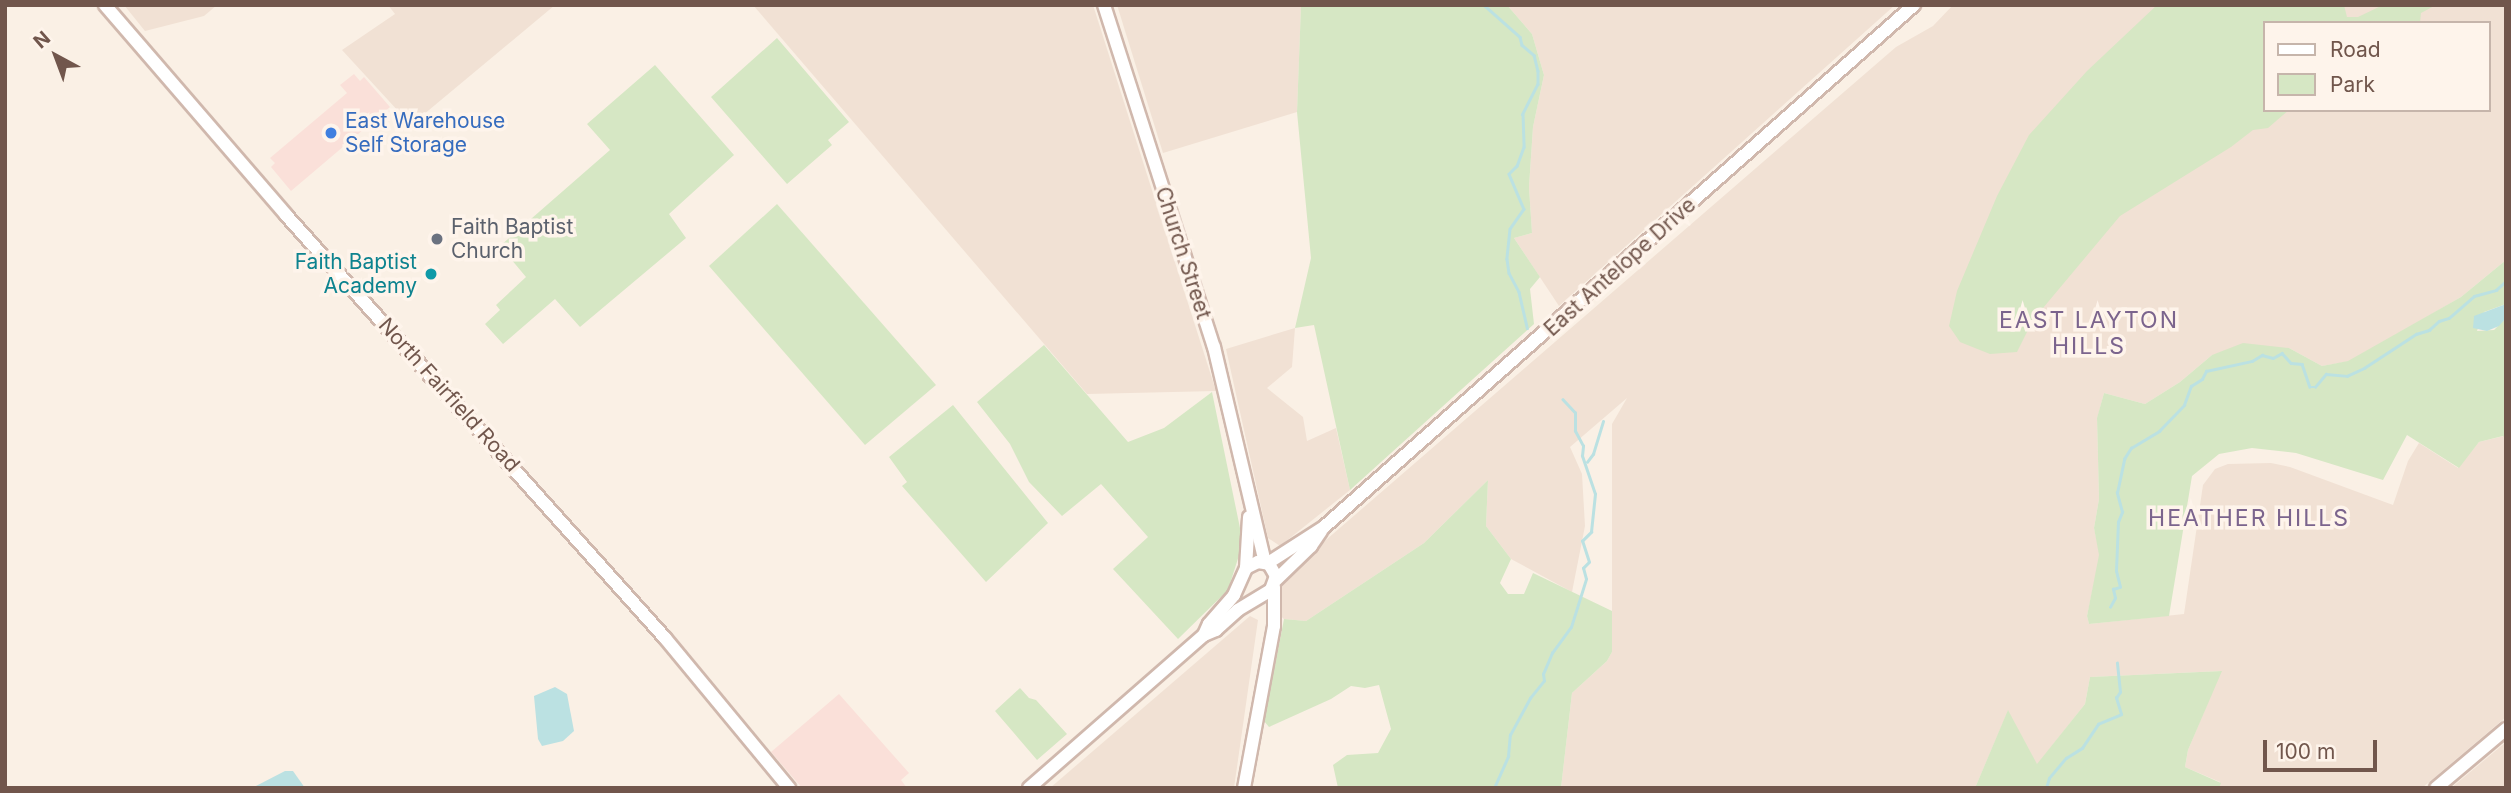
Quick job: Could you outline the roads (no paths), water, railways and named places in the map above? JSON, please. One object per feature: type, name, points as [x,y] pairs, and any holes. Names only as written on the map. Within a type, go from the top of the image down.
[{"type":"main road","name":"North Fairfield Road","points":[[105,5],[286,215],[660,632],[789,788]]},
{"type":"main road","name":"Church Street","points":[[1104,5],[1214,347],[1266,562]]},
{"type":"main road","name":"East Antelope Drive","points":[[1266,562],[1324,527],[1914,5]]},
{"type":"main road","name":"Church Street","points":[[1246,568],[1250,503]]},
{"type":"main road","name":"East Antelope Drive","points":[[1275,583],[1311,546],[1324,527]]},
{"type":"main road","points":[[1260,538],[1277,550],[1297,545]]},
{"type":"main road","points":[[1029,788],[1204,635],[1238,587],[1246,568],[1266,562],[1276,573],[1274,626],[1269,640],[1244,788]]},
{"type":"main road","points":[[1204,635],[1216,630],[1275,583]]},
{"type":"main road","points":[[1238,587],[1246,597],[1256,599],[1265,613],[1269,640]]},
{"type":"main road","points":[[2436,788],[2506,729]]},
{"type":"water","points":[[2506,304],[2506,318],[2499,326],[2487,331],[2473,328],[2474,316]]},
{"type":"water","points":[[555,687],[567,694],[574,731],[563,741],[542,746],[538,739],[534,696]]},
{"type":"water","points":[[285,771],[293,771],[305,788],[252,788]]},
{"type":"waterway","points":[[1484,5],[1520,37],[1522,45],[1534,55],[1538,71],[1538,84],[1523,114],[1524,147],[1517,166],[1509,174],[1524,209],[1510,229],[1507,259],[1509,273],[1519,292],[1527,328]]},
{"type":"waterway","points":[[2110,607],[2115,598],[2113,589],[2120,587],[2116,571],[2118,522],[2122,512],[2117,493],[2124,459],[2131,448],[2159,431],[2184,405],[2191,386],[2202,379],[2206,371],[2252,361],[2262,355],[2273,358],[2282,353],[2291,363],[2302,364],[2310,387],[2315,387],[2326,374],[2347,376],[2364,368],[2416,334],[2449,318],[2474,296],[2496,290],[2506,281]]},
{"type":"waterway","points":[[1494,788],[1508,756],[1510,735],[1530,698],[1544,681],[1543,674],[1552,653],[1571,627],[1586,579],[1583,568],[1589,562],[1582,541],[1591,532],[1595,494],[1582,456],[1583,446],[1575,431],[1575,413],[1563,400]]},
{"type":"waterway","points":[[1587,462],[1593,454],[1603,422]]},
{"type":"waterway","points":[[2046,788],[2049,778],[2066,758],[2082,748],[2098,724],[2121,714],[2116,698],[2120,692],[2117,663]]},
{"type":"place","name":"East Warehouse Self Storage","points":[[331,133]]},
{"type":"place","name":"Faith Baptist Church","points":[[437,239]]},
{"type":"place","name":"Faith Baptist Academy","points":[[431,274]]},
{"type":"district","name":"EAST LAYTON HILLS","points":[[2089,333]]},
{"type":"district","name":"HEATHER HILLS","points":[[2249,518]]}]
